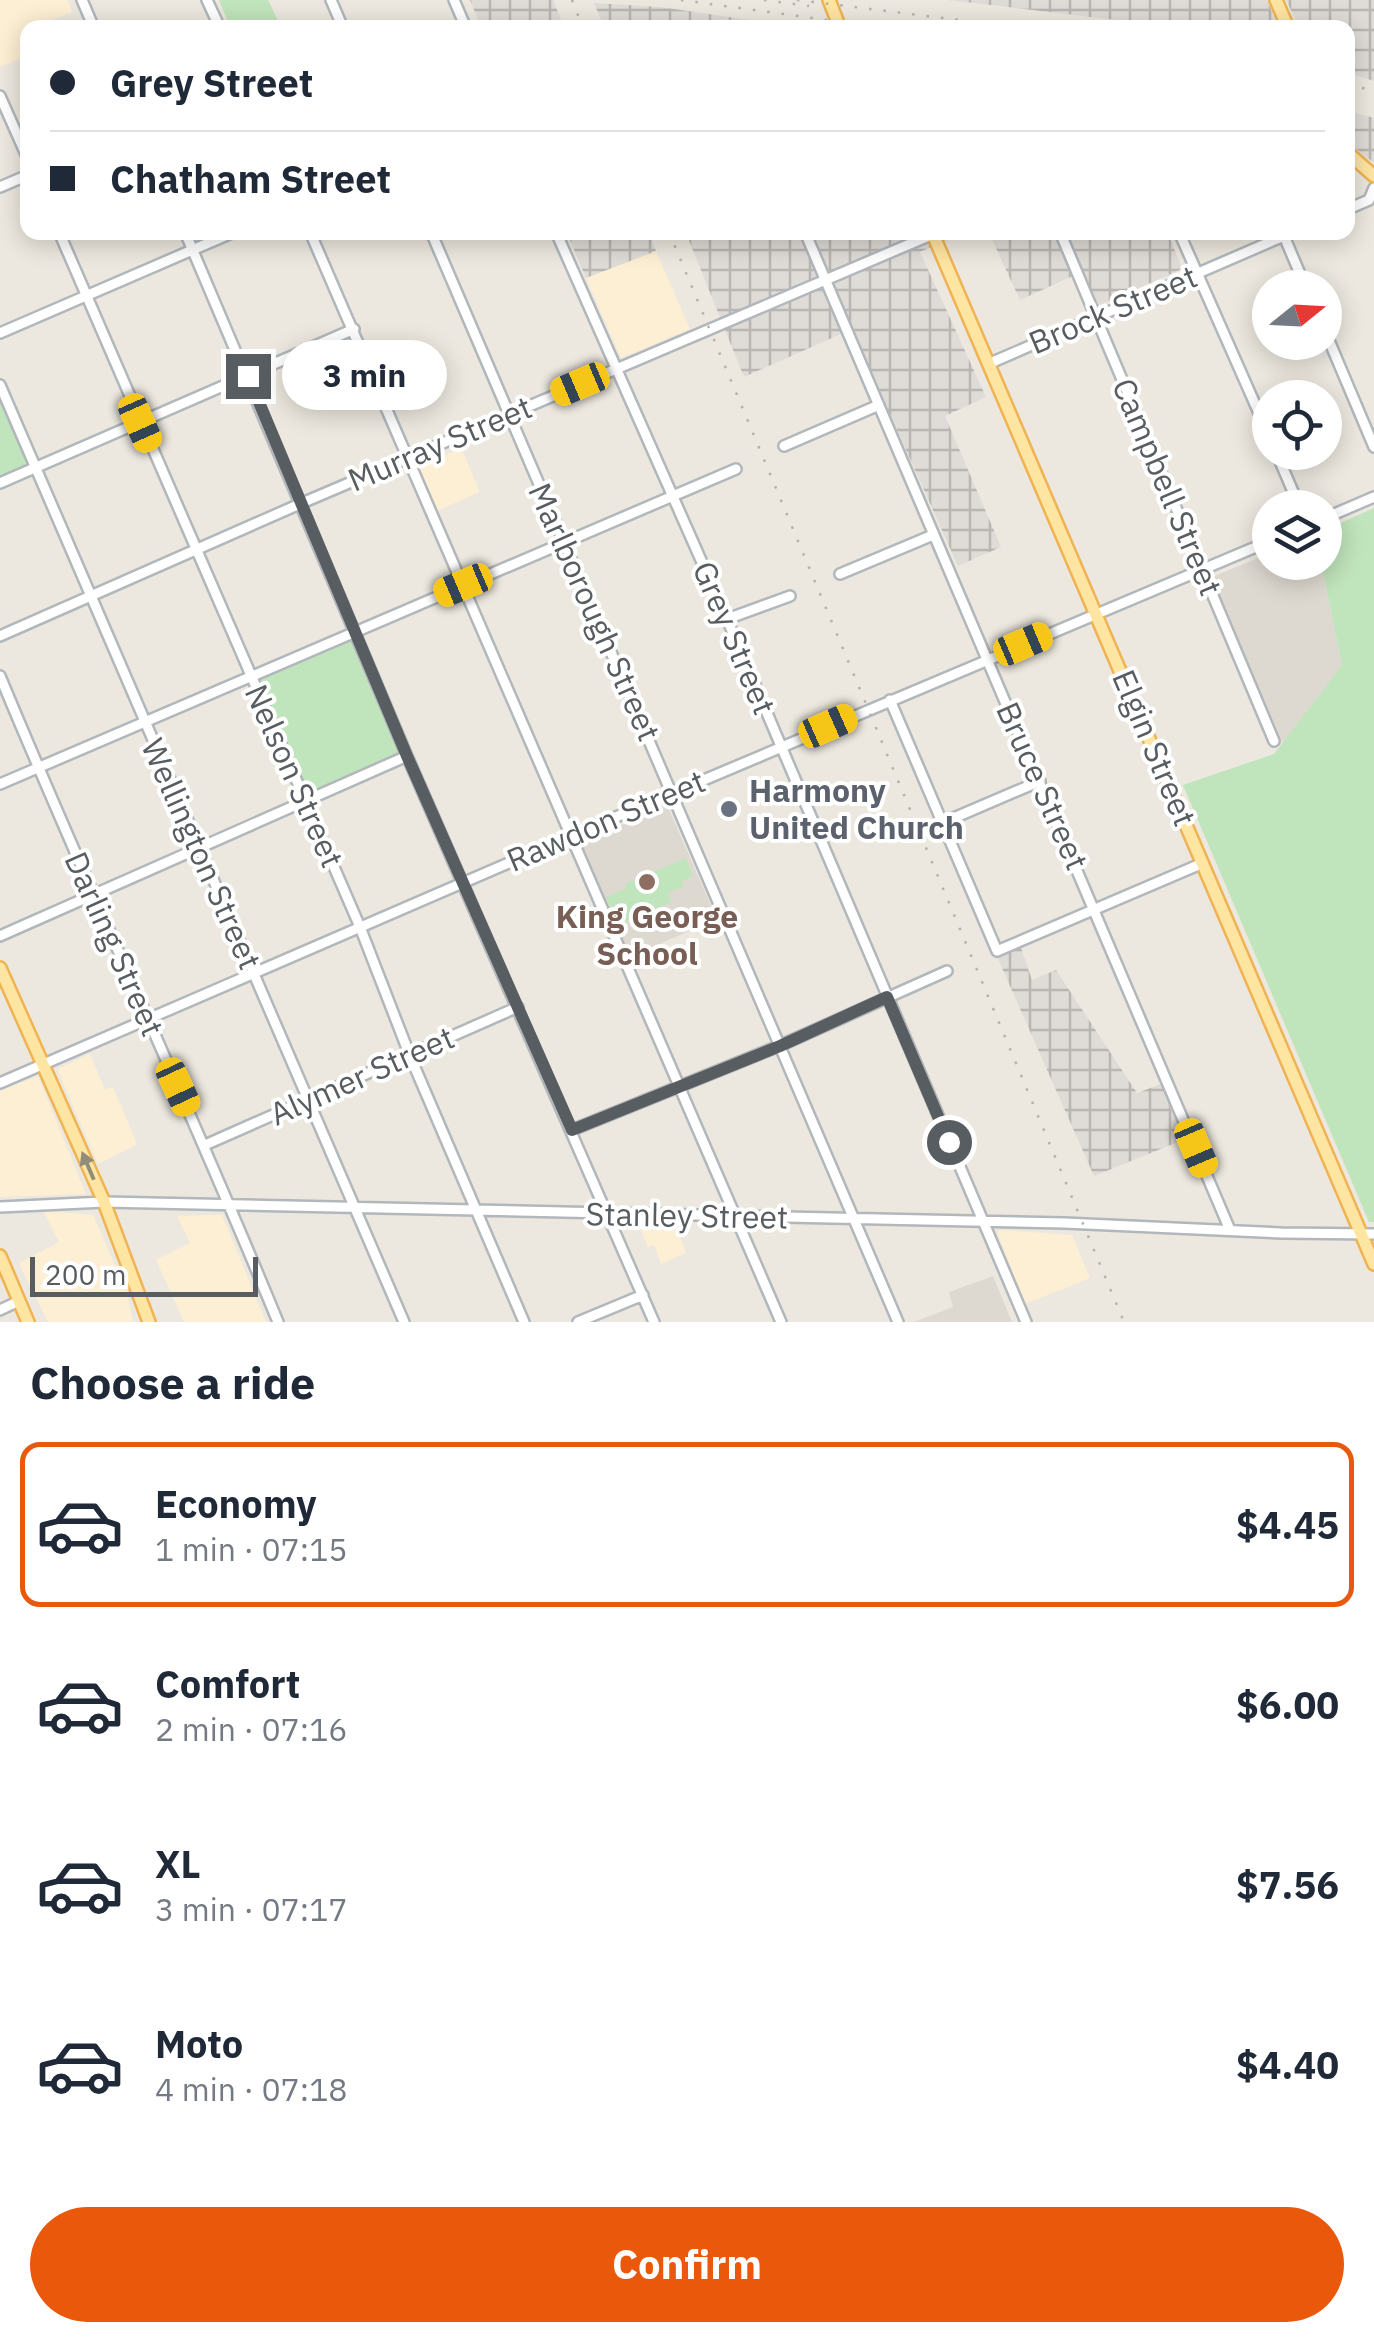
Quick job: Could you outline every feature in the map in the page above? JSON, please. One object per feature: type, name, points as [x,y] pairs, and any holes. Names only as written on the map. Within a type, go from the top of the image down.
[{"type":"main road","points":[[1355,159],[1374,176]]},
{"type":"main road","name":"Elgin Street","points":[[937,240],[1203,863],[1368,1234],[1374,1264]]},
{"type":"main road","points":[[0,968],[104,1202],[149,1322]]},
{"type":"main road","points":[[0,1256],[28,1322]]},
{"type":"street","points":[[0,96],[20,140]]},
{"type":"street","points":[[1372,204],[1374,188]]},
{"type":"street","name":"Nelson Street","points":[[62,240],[360,927],[410,1056],[524,1322]]},
{"type":"street","points":[[188,240],[407,756],[654,1322]]},
{"type":"street","points":[[0,333],[215,240]]},
{"type":"street","points":[[314,240],[781,1322]]},
{"type":"street","name":"Marlborough Street","points":[[434,240],[898,1322]]},
{"type":"street","name":"Grey Street","points":[[560,240],[727,619],[1026,1322]]},
{"type":"street","name":"Bruce Street","points":[[808,240],[1230,1230]]},
{"type":"street","name":"Murray Street","points":[[0,636],[918,240]]},
{"type":"street","name":"Campbell Street","points":[[1063,240],[1274,741]]},
{"type":"street","points":[[1183,240],[1252,397]]},
{"type":"street","name":"Brock Street","points":[[988,364],[1274,240]]},
{"type":"street","points":[[1290,240],[1300,270]]},
{"type":"street","points":[[0,483],[354,329]]},
{"type":"street","points":[[1337,360],[1374,447]]},
{"type":"street","name":"Wellington Street","points":[[0,385],[404,1322]]},
{"type":"street","points":[[784,446],[879,404]]},
{"type":"street","points":[[0,784],[736,469]]},
{"type":"street","points":[[1342,511],[1374,497]]},
{"type":"street","points":[[840,574],[932,535]]},
{"type":"street","name":"Rawdon Street","points":[[0,1084],[571,836],[1252,549]]},
{"type":"street","points":[[727,619],[790,596]]},
{"type":"street","name":"Darling Street","points":[[0,676],[91,894],[205,1144],[278,1322]]},
{"type":"street","points":[[890,700],[997,951],[1203,863]]},
{"type":"street","points":[[0,936],[306,804],[407,756]]},
{"type":"street","points":[[942,824],[1040,780]]},
{"type":"street","points":[[572,1130],[780,1046],[947,971]]},
{"type":"street","name":"Alymer Street","points":[[205,1144],[518,1007]]},
{"type":"street","name":"Stanley Street","points":[[0,1207],[104,1202],[1368,1234]]},
{"type":"street","points":[[578,1322],[642,1295]]},
{"type":"street","points":[[0,1310],[19,1301]]},
{"type":"shaded area","points":[[0,0],[68,0],[72,12],[52,20],[20,20],[20,59],[0,67]]},
{"type":"shaded area","points":[[470,0],[553,0],[561,20],[478,20]]},
{"type":"shaded area","points":[[949,0],[1267,0],[1275,20],[1116,20]]},
{"type":"shaded area","points":[[1286,0],[1374,0],[1374,81],[1355,75],[1355,20],[1296,20]]},
{"type":"shaded area","points":[[594,3],[660,7],[750,20],[601,20]]},
{"type":"shaded area","points":[[1355,113],[1374,118],[1374,163],[1355,148]]},
{"type":"shaded area","points":[[570,240],[652,240],[656,251],[586,278]]},
{"type":"shaded area","points":[[689,240],[948,240],[920,252],[986,397],[945,416],[1001,547],[958,566],[852,329],[744,377]]},
{"type":"shaded area","points":[[992,240],[1171,240],[1182,269],[1093,308],[1079,273],[1020,300]]},
{"type":"shaded area","points":[[656,251],[690,329],[621,358],[586,278]]},
{"type":"shaded area","points":[[461,448],[480,492],[437,511],[418,467]]},
{"type":"shaded area","points":[[1252,560],[1252,580],[1324,580],[1342,665],[1283,743],[1210,578]]},
{"type":"shaded area","name":"King George School","points":[[667,805],[717,919],[627,958],[578,844]]},
{"type":"shaded area","points":[[1019,942],[1032,980],[1056,970],[1137,1093],[1161,1084],[1183,1140],[1094,1176],[995,952]]},
{"type":"shaded area","points":[[90,1054],[105,1090],[113,1087],[137,1144],[98,1164],[57,1069]]},
{"type":"shaded area","points":[[38,1076],[86,1194],[0,1197],[0,1091]]},
{"type":"shaded area","points":[[43,1211],[93,1215],[126,1290],[133,1322],[48,1322],[19,1263],[59,1242]]},
{"type":"shaded area","points":[[222,1215],[266,1322],[184,1322],[156,1260],[190,1243],[177,1216]]},
{"type":"shaded area","points":[[637,1221],[674,1221],[686,1253],[661,1264],[654,1245],[648,1247]]},
{"type":"shaded area","points":[[997,1232],[1072,1235],[1090,1278],[1025,1304]]},
{"type":"shaded area","points":[[993,1276],[1012,1322],[914,1322],[953,1307],[949,1292]]},
{"type":"green space","points":[[219,0],[268,0],[278,20],[227,20]]},
{"type":"green space","points":[[0,391],[36,467],[0,483]]},
{"type":"green space","points":[[1374,508],[1374,1222],[1369,1222],[1183,785],[1274,754],[1342,665],[1324,580],[1342,580],[1342,522]]},
{"type":"green space","points":[[352,639],[401,753],[309,793],[260,679]]},
{"type":"green space","points":[[686,858],[693,876],[682,881],[684,886],[668,893],[671,902],[618,925],[606,897],[627,888],[625,884]]},
{"type":"railway","points":[[572,0],[580,20]]},
{"type":"railway","points":[[681,0],[827,20]]},
{"type":"railway","points":[[764,0],[809,6]]},
{"type":"railway","points":[[797,0],[960,20]]},
{"type":"railway","points":[[1355,86],[1374,91]]},
{"type":"railway","points":[[672,240],[1124,1322]]},
{"type":"place","name":"Harmony United Church","points":[[729,809]]},
{"type":"place","name":"King George School","points":[[647,882]]},
{"type":"route","points":[[248,376],[407,756],[572,1130],[780,1046],[887,997],[949,1142]]}]
